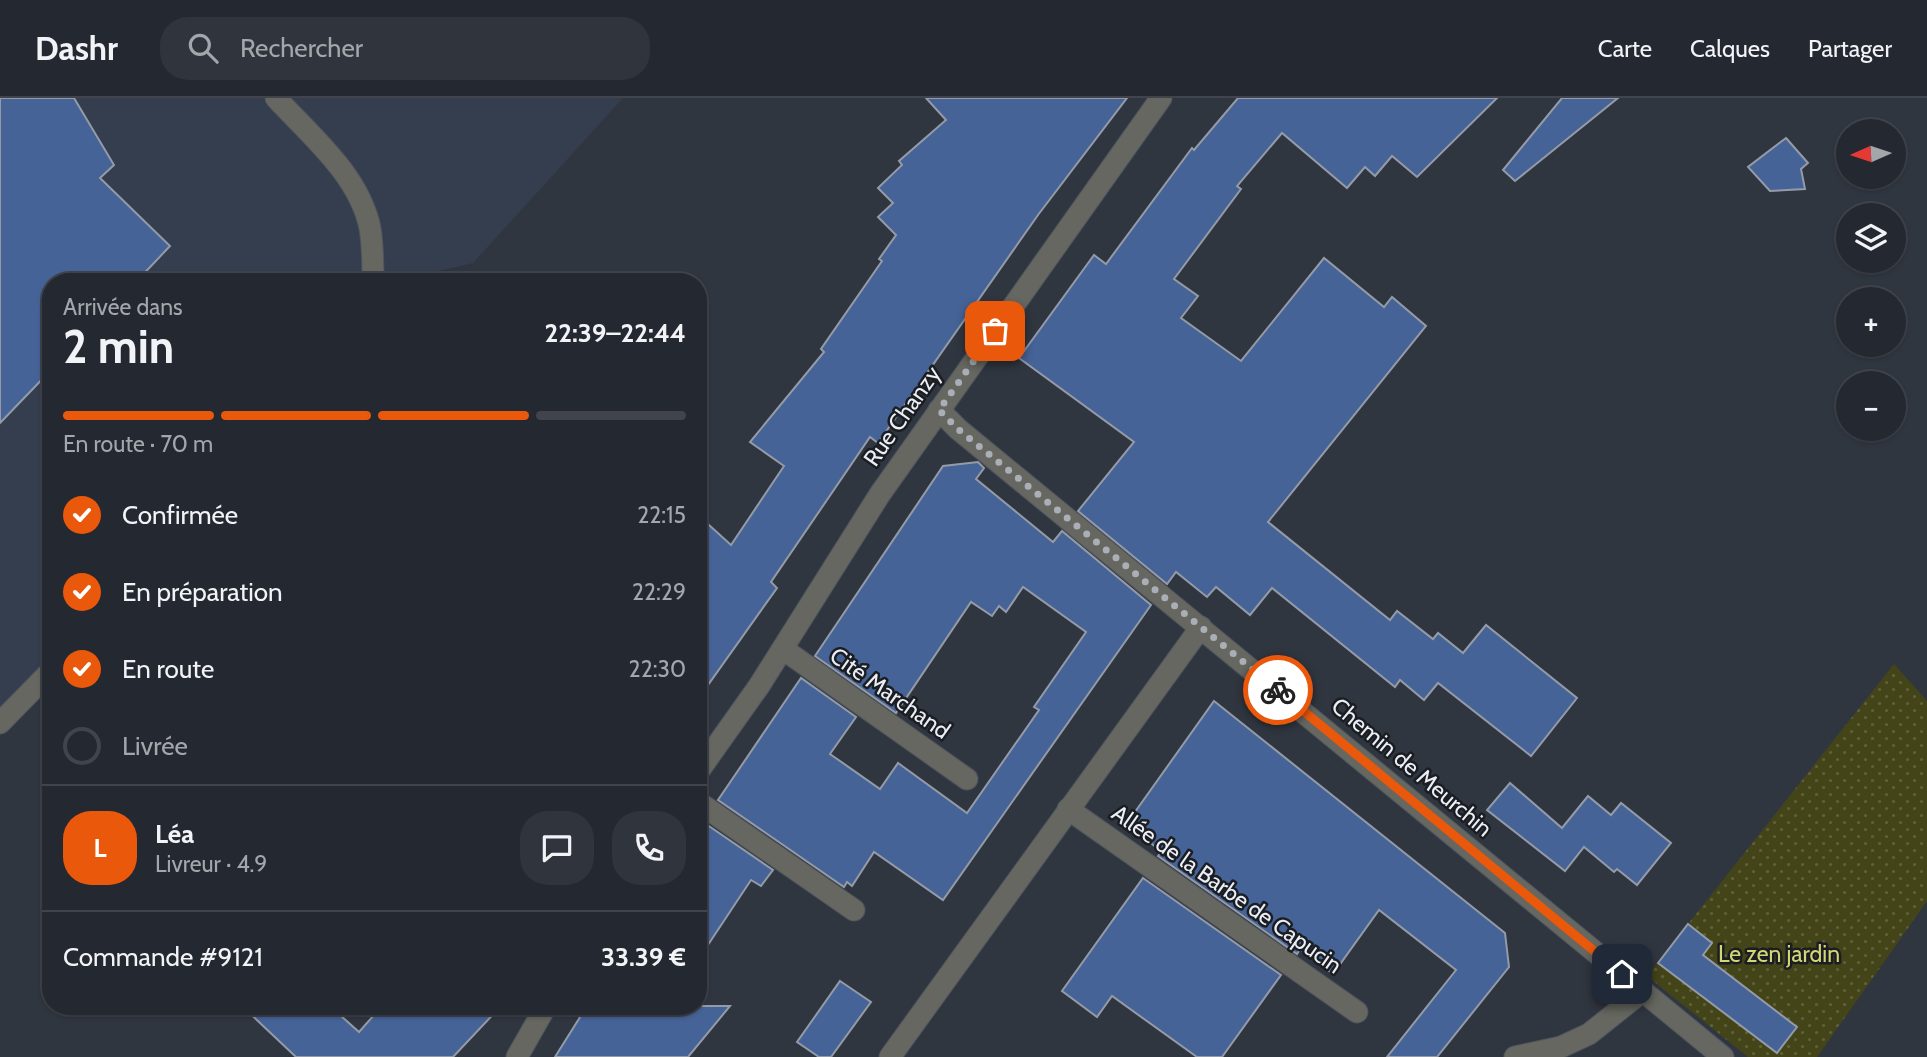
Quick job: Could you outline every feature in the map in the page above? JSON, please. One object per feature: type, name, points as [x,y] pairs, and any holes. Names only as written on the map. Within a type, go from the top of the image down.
[{"type":"street","points":[[276,98],[348,177],[360,199],[370,227],[373,273]]},
{"type":"street","name":"Rue Chanzy","points":[[707,759],[783,649],[836,561],[939,410],[1161,98]]},
{"type":"street","name":"Chemin de Meurchin","points":[[939,410],[958,429],[1723,1057]]},
{"type":"street","points":[[890,1057],[1201,627]]},
{"type":"street","name":"Cité Marchand","points":[[783,649],[967,779]]},
{"type":"street","points":[[0,723],[42,680]]},
{"type":"street","points":[[707,808],[854,910]]},
{"type":"street","name":"Allée de la Barbe de Capucin","points":[[1068,810],[1357,1012]]},
{"type":"street","points":[[1515,1057],[1561,1047],[1589,1034],[1643,992]]},
{"type":"street","points":[[517,1057],[541,1015]]},
{"type":"shaded area","points":[[0,98],[623,98],[473,263],[429,273],[42,273],[42,676],[0,719]]},
{"type":"green space","name":"Le zen jardin","points":[[1894,664],[1927,701],[1927,901],[1817,1057],[1748,1057],[1647,976]]},
{"type":"building","points":[[0,98],[74,98],[114,165],[100,178],[170,246],[144,273],[42,273],[42,379],[0,423]]},
{"type":"building","points":[[926,98],[1127,98],[1038,215],[878,443],[870,437],[771,582],[777,588],[707,686],[707,523],[731,545],[784,466],[750,442],[824,352],[821,349],[882,261],[879,259],[896,235],[878,217],[893,203],[878,188],[902,165],[899,161],[946,120]]},
{"type":"building","points":[[1238,98],[1497,98],[1417,177],[1392,156],[1375,176],[1365,167],[1347,188],[1282,133],[1237,186],[1241,189],[1174,279],[1198,296],[1181,318],[1241,361],[1324,258],[1384,307],[1392,297],[1426,326],[1268,522],[1390,620],[1397,611],[1433,639],[1438,633],[1463,653],[1486,625],[1577,698],[1531,756],[1438,683],[1424,700],[1400,680],[1395,687],[1272,588],[1250,615],[1216,587],[1207,597],[1176,572],[1167,584],[1078,511],[1134,442],[1019,358],[1094,255],[1106,264],[1192,148],[1194,150]]},
{"type":"building","points":[[1562,98],[1618,98],[1515,181],[1503,170]]},
{"type":"building","points":[[1786,138],[1808,163],[1801,169],[1805,189],[1770,191],[1748,167]]},
{"type":"building","points":[[978,462],[984,468],[976,479],[1053,542],[1062,531],[1151,605],[943,900],[874,852],[852,886],[847,882],[844,887],[718,800],[801,678],[856,717],[830,754],[880,789],[898,763],[967,813],[1039,710],[1034,707],[1086,632],[1023,587],[1006,612],[999,606],[992,616],[971,602],[896,713],[815,656],[943,466]]},
{"type":"building","points":[[1214,701],[1505,933],[1509,967],[1437,1057],[1387,1057],[1456,970],[1379,910],[1333,974],[1300,949],[1297,954],[1158,856],[1162,851],[1125,826]]},
{"type":"building","points":[[1510,783],[1562,828],[1588,796],[1611,815],[1621,803],[1671,843],[1637,885],[1617,869],[1614,872],[1584,847],[1565,871],[1487,810]]},
{"type":"building","points":[[707,825],[773,870],[761,886],[751,880],[707,946]]},
{"type":"building","points":[[1143,878],[1281,975],[1222,1057],[1197,1057],[1112,996],[1097,1017],[1062,991]]},
{"type":"building","points":[[1688,924],[1712,943],[1703,955],[1797,1027],[1777,1053],[1658,963]]},
{"type":"building","points":[[840,981],[871,1002],[831,1057],[819,1057],[797,1042]]},
{"type":"building","points":[[707,1006],[730,1006],[688,1057],[555,1057],[581,1015],[707,1015]]},
{"type":"building","points":[[252,1015],[340,1015],[359,1032],[374,1015],[493,1015],[453,1057],[296,1057]]},
{"type":"way so far","points":[[995,331],[939,410],[958,429],[1278,690]]},
{"type":"route","points":[[1278,690],[1622,974]]}]
